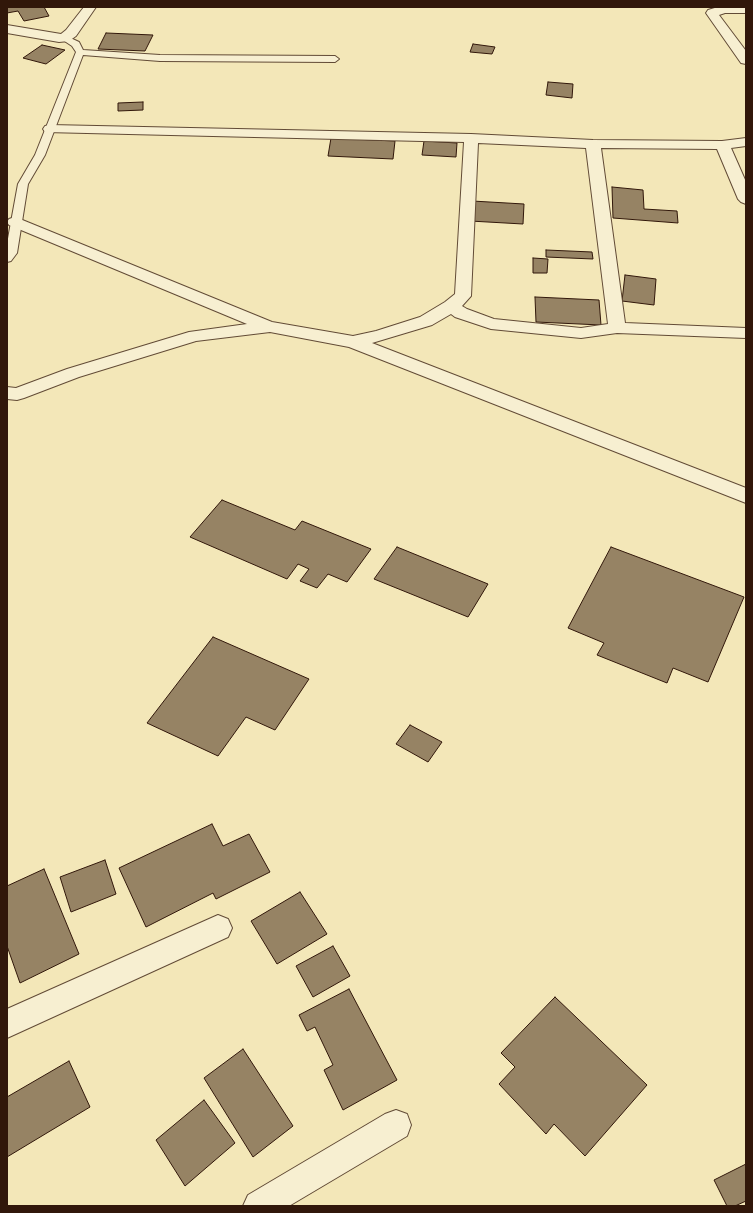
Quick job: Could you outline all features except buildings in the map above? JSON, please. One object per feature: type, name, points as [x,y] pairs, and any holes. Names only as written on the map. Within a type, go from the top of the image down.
[{"type":"street","points":[[7,29],[64,38],[71,33],[90,7]]},
{"type":"street","points":[[746,9],[724,9],[712,13],[746,60]]},
{"type":"street","points":[[50,129],[471,138],[593,144],[722,145],[746,142]]},
{"type":"street","points":[[353,342],[380,336],[426,321],[451,306],[463,296],[471,138]]},
{"type":"street","points":[[593,144],[617,328]]},
{"type":"street","points":[[722,145],[746,199]]},
{"type":"street","points":[[15,222],[270,327],[353,342],[746,496]]},
{"type":"street","points":[[451,306],[461,313],[491,324],[581,332],[617,328],[746,332]]},
{"type":"street","points":[[7,393],[17,394],[73,373],[195,336],[270,327]]},
{"type":"street","points":[[7,1024],[218,928]]},
{"type":"street","points":[[259,1206],[396,1125]]},
{"type":"lane","points":[[7,259],[11,253],[15,222],[23,184],[40,155],[80,52],[76,44],[64,38]]},
{"type":"lane","points":[[80,52],[195,58],[335,59]]}]
